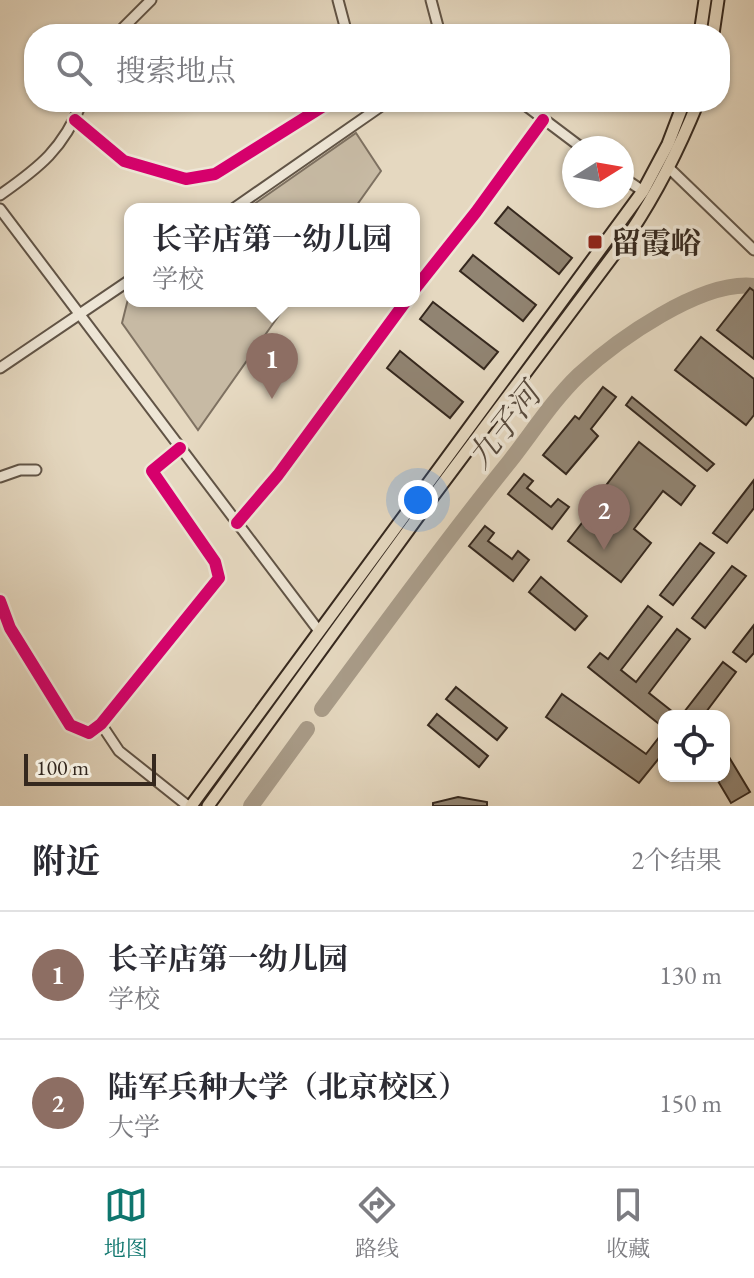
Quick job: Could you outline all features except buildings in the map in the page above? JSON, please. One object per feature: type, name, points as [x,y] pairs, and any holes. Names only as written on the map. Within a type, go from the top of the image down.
[{"type":"main road","points":[[701,24],[705,0]]},
{"type":"main road","points":[[714,24],[718,0]]},
{"type":"main road","points":[[189,806],[643,191],[668,144],[680,112]]},
{"type":"main road","points":[[208,806],[425,507],[630,233],[669,168],[694,112]]},
{"type":"street","points":[[127,24],[151,0]]},
{"type":"street","points":[[338,0],[344,24]]},
{"type":"street","points":[[431,0],[437,24]]},
{"type":"street","points":[[0,195],[51,156],[78,112]]},
{"type":"street","points":[[75,120],[124,161],[169,177],[186,179],[215,174],[314,112]]},
{"type":"street","points":[[242,203],[373,112]]},
{"type":"street","points":[[533,112],[565,136]]},
{"type":"street","points":[[420,282],[543,120]]},
{"type":"street","points":[[669,168],[754,250]]},
{"type":"street","points":[[634,185],[643,191]]},
{"type":"street","points":[[0,209],[319,631]]},
{"type":"street","points":[[0,368],[124,284]]},
{"type":"street","points":[[237,523],[278,475],[402,307]]},
{"type":"street","points":[[0,601],[10,628],[70,725],[89,733],[101,724],[219,578],[215,562],[152,471],[180,448]]},
{"type":"street","points":[[0,477],[20,470],[36,470]]},
{"type":"street","points":[[101,724],[119,751],[189,806]]},
{"type":"shaded area","points":[[356,133],[381,171],[358,203],[256,203]]},
{"type":"shaded area","points":[[126,307],[285,307],[198,430],[122,323]]},
{"type":"waterway","name":"九子河","points":[[322,709],[462,522],[579,375],[615,345],[685,302],[710,292],[754,286]]},
{"type":"waterway","name":"九子河","points":[[251,806],[307,729]]},
{"type":"cycle path","points":[[75,120],[124,161],[186,179],[215,174],[314,112]]},
{"type":"cycle path","points":[[420,282],[543,120]]},
{"type":"cycle path","points":[[237,523],[278,475],[402,307]]},
{"type":"cycle path","points":[[0,601],[10,628],[70,725],[89,733],[101,724],[219,578],[215,562],[152,471],[180,448]]},
{"type":"place","name":"留霞峪","points":[[595,242]]},
{"type":"place","name":"长辛店第一幼儿园","points":[[272,399]]},
{"type":"place","name":"陆军兵种大学（北京校区）","points":[[604,550]]}]
